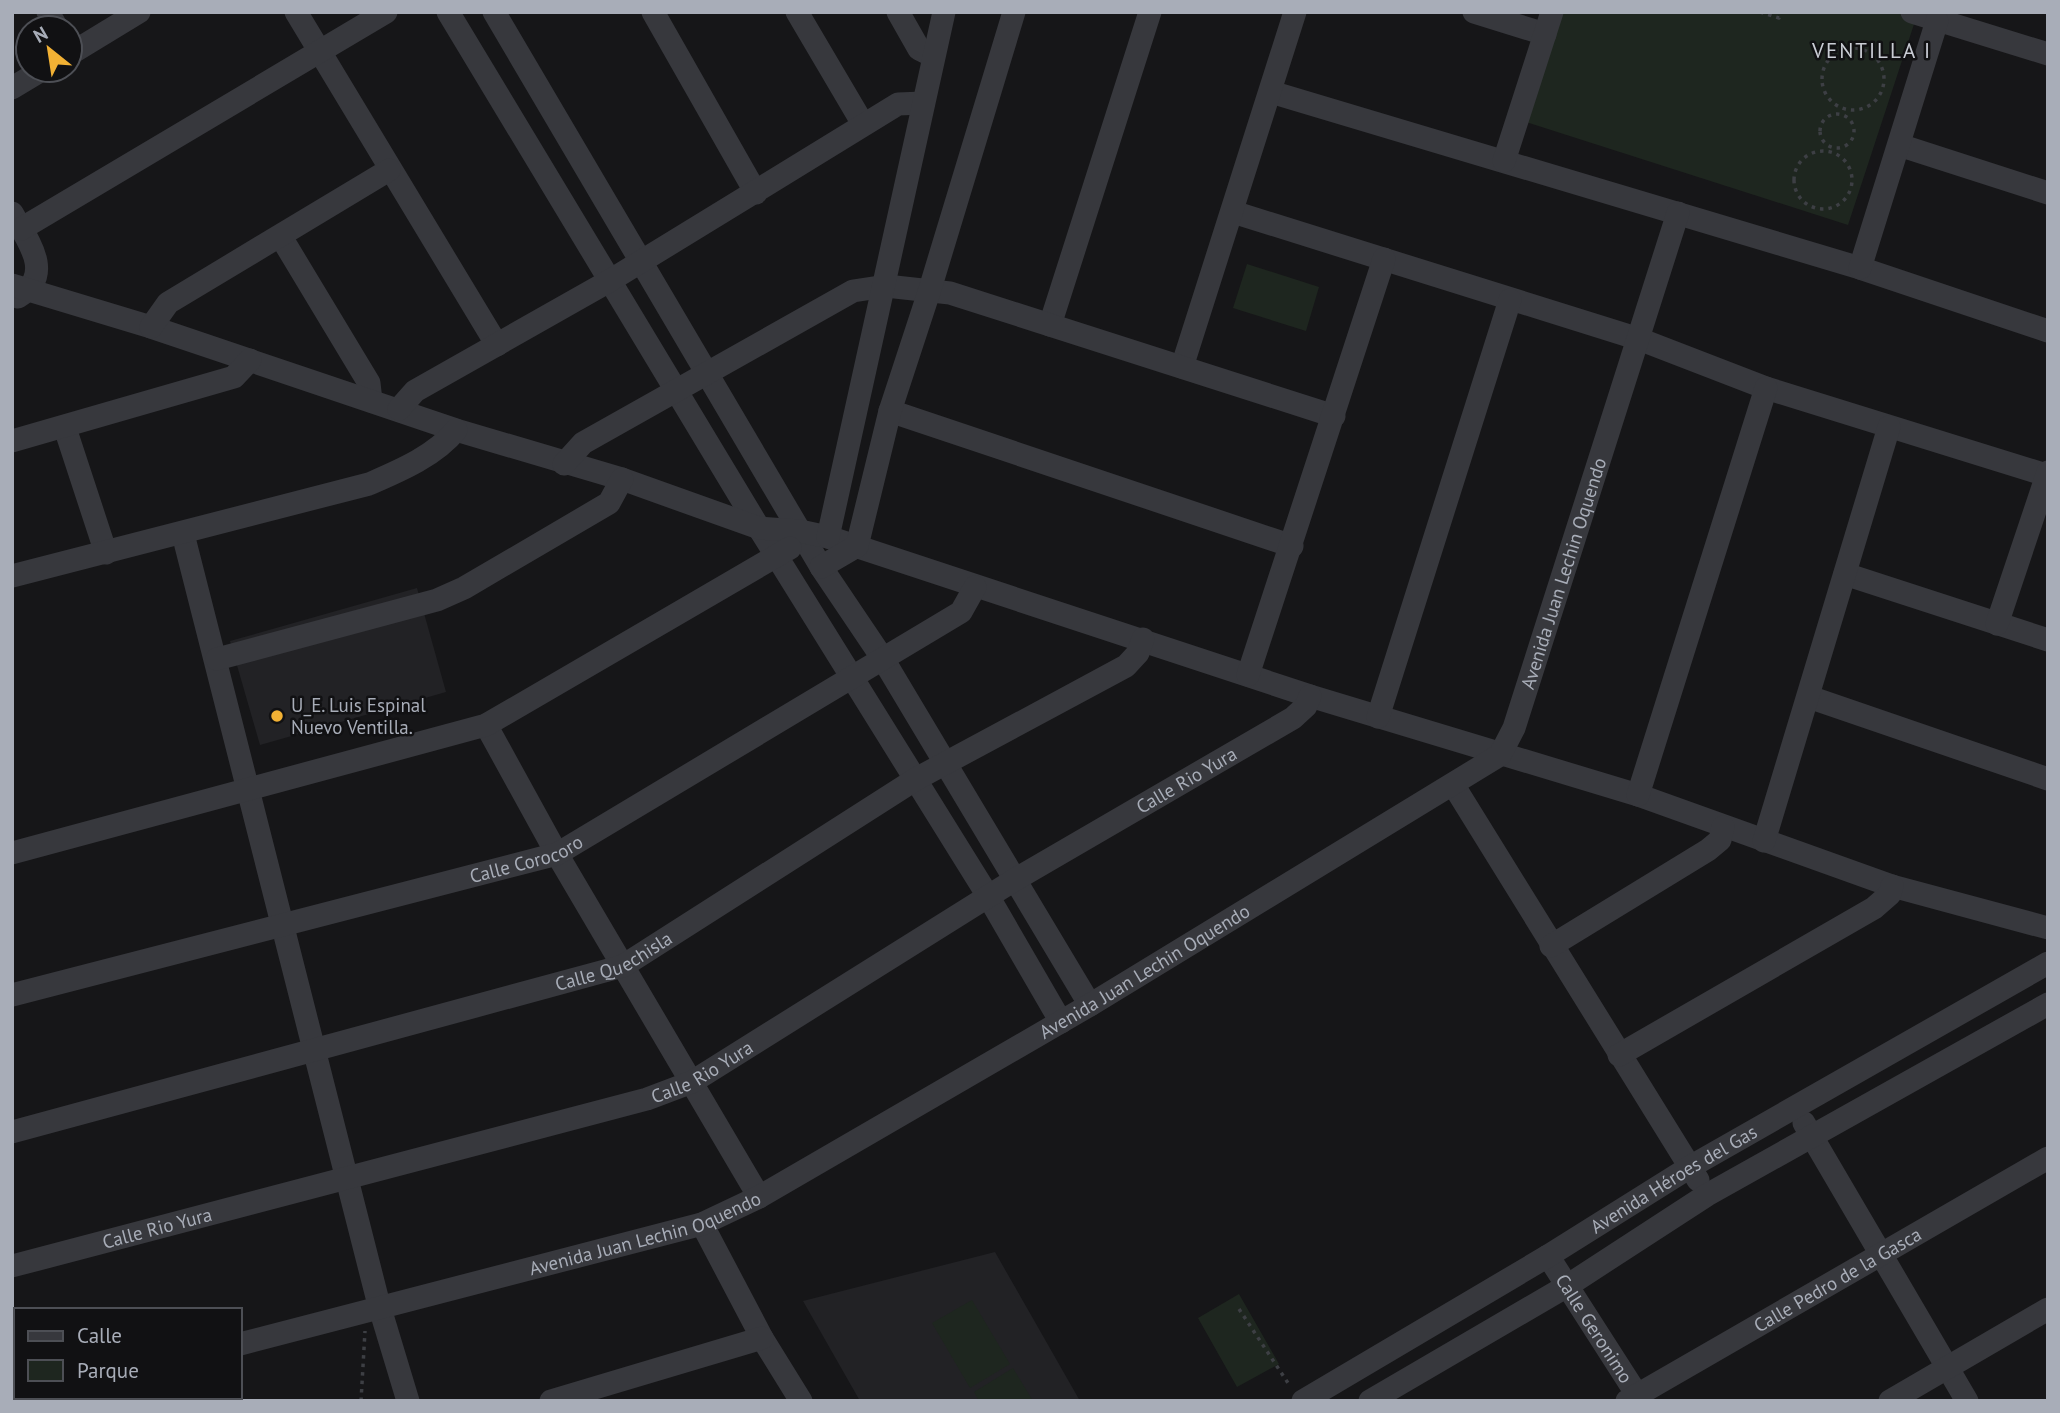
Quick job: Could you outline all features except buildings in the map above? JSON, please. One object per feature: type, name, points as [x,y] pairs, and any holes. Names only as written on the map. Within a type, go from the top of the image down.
[{"type":"street","points":[[84,44],[139,12]]},
{"type":"street","points":[[296,12],[497,345]]},
{"type":"street","points":[[17,292],[34,281],[38,261],[17,221],[319,53],[386,12]]},
{"type":"street","points":[[448,12],[850,677],[988,896],[1061,1022]]},
{"type":"street","points":[[494,12],[708,375],[811,536],[821,567],[883,659],[1090,1005]]},
{"type":"street","points":[[653,12],[756,193]]},
{"type":"street","points":[[797,12],[863,124]]},
{"type":"street","points":[[898,12],[919,49],[933,56]]},
{"type":"street","points":[[12,853],[486,724],[811,536],[886,286],[944,12]]},
{"type":"street","points":[[821,567],[857,546],[890,411],[1014,12]]},
{"type":"street","points":[[1050,325],[1150,12]]},
{"type":"street","points":[[1182,367],[1295,12]]},
{"type":"street","points":[[1474,12],[1545,34]]},
{"type":"street","points":[[1504,161],[1552,12]]},
{"type":"street","points":[[1912,12],[2048,54]]},
{"type":"street","points":[[1860,268],[1937,21]]},
{"type":"street","points":[[1271,92],[1860,268],[2048,331]]},
{"type":"street","points":[[399,409],[415,391],[642,261],[756,193],[863,124],[898,104],[923,103]]},
{"type":"street","points":[[1899,145],[2048,193]]},
{"type":"street","points":[[151,327],[168,303],[389,170]]},
{"type":"street","points":[[1233,212],[1639,339],[1766,388],[2047,473],[1997,624]]},
{"type":"street","name":"Avenida Juan Lechin Oquendo","points":[[242,1343],[702,1224],[759,1197],[1090,1005],[1454,786],[1500,755],[1514,727],[1678,213]]},
{"type":"street","points":[[281,237],[369,383],[371,401]]},
{"type":"street","points":[[1248,675],[1384,259]]},
{"type":"street","points":[[564,464],[583,443],[853,291],[886,286],[930,289],[1334,416]]},
{"type":"street","points":[[17,292],[151,327],[456,430],[622,480],[759,528],[857,546],[1310,696],[1638,795],[1723,828],[1892,886],[2048,928]]},
{"type":"street","points":[[1378,717],[1510,300]]},
{"type":"street","points":[[12,441],[65,428],[234,377],[250,360]]},
{"type":"street","points":[[1638,795],[1766,388]]},
{"type":"street","points":[[890,411],[1292,546]]},
{"type":"street","points":[[1764,841],[1889,427]]},
{"type":"street","points":[[65,428],[106,552]]},
{"type":"street","points":[[12,576],[369,484],[403,469],[448,440],[456,430]]},
{"type":"street","points":[[217,659],[437,600],[609,503],[622,480]]},
{"type":"street","points":[[183,534],[217,659],[379,1306],[408,1401]]},
{"type":"street","points":[[1845,574],[2048,640]]},
{"type":"street","name":"Calle Corocoro","points":[[12,995],[557,854],[961,612],[975,587]]},
{"type":"street","name":"Calle Quechisla","points":[[12,1132],[623,966],[916,779],[1126,666],[1138,653],[1143,639]]},
{"type":"street","name":"Calle Rio Yura","points":[[12,1266],[647,1099],[692,1082],[1016,879],[1293,718],[1306,706],[1310,696]]},
{"type":"street","points":[[1809,697],[2048,779]]},
{"type":"street","points":[[486,724],[557,854],[759,1197]]},
{"type":"street","points":[[1454,786],[1707,1195]]},
{"type":"street","points":[[1551,946],[1707,850],[1720,839],[1723,828]]},
{"type":"street","points":[[1619,1055],[1874,908],[1890,894],[1892,886]]},
{"type":"street","name":"Avenida Héroes del Gas","points":[[1298,1395],[1548,1256],[1690,1167],[1794,1107],[2046,968]]},
{"type":"street","name":"Avenida Héroes del Gas","points":[[1370,1401],[1567,1286],[1707,1195],[2048,1004]]},
{"type":"street","points":[[1794,1107],[1967,1401]]},
{"type":"street","name":"Calle Pedro de la Gasca","points":[[1635,1399],[2048,1158]]},
{"type":"street","points":[[702,1224],[762,1338],[801,1401]]},
{"type":"street","name":"Calle Geronimo","points":[[1548,1256],[1635,1399]]},
{"type":"street","points":[[1890,1401],[2048,1309]]},
{"type":"street","points":[[551,1401],[762,1338]]},
{"type":"path","points":[[1760,12],[1779,18],[1780,12]]},
{"type":"path","points":[[1858,48],[1876,58],[1882,67],[1883,87],[1871,103],[1852,110],[1843,108],[1827,96],[1822,77],[1824,67],[1838,51],[1858,48]]},
{"type":"path","points":[[1841,114],[1843,108]]},
{"type":"path","points":[[1841,114],[1829,116],[1821,125],[1821,136],[1830,150],[1846,162],[1850,170],[1850,190],[1839,204],[1831,208],[1812,207],[1798,195],[1794,177],[1797,168],[1810,154],[1830,150],[1842,148],[1854,137],[1854,125],[1841,114]]},
{"type":"path","points":[[361,1401],[366,1323],[379,1306]]},
{"type":"path","points":[[1239,1309],[1298,1395]]},
{"type":"shaded area","points":[[417,588],[446,692],[260,745],[230,641]]},
{"type":"shaded area","points":[[995,1252],[1080,1401],[860,1401],[803,1301]]},
{"type":"green space","points":[[1562,12],[1918,12],[1848,225],[1526,122]]},
{"type":"green space","points":[[1247,264],[1319,287],[1306,331],[1233,308]]},
{"type":"green space","points":[[1239,1294],[1279,1364],[1237,1387],[1198,1318]]},
{"type":"green space","points":[[972,1300],[1010,1364],[970,1388],[932,1323]]},
{"type":"green space","points":[[1013,1368],[1033,1401],[979,1401],[974,1392]]},
{"type":"place","name":"U_E. Luis Espinal Nuevo Ventilla.","points":[[277,716]]},
{"type":"district","name":"VENTILLA I","points":[[1872,51]]}]
